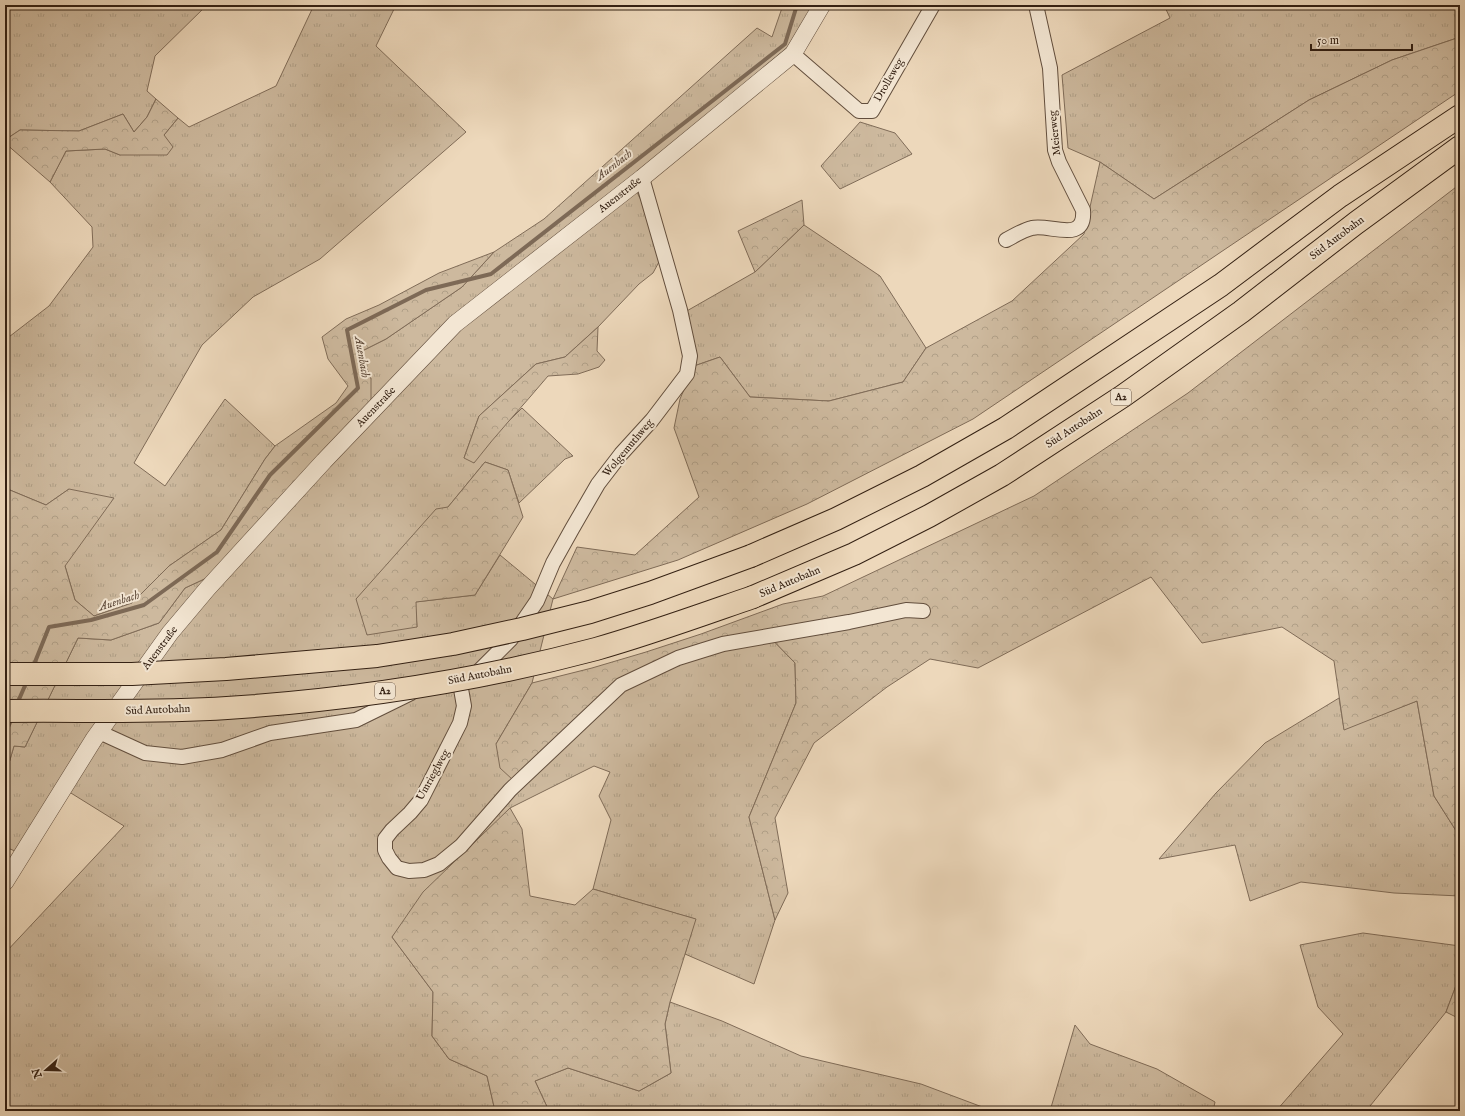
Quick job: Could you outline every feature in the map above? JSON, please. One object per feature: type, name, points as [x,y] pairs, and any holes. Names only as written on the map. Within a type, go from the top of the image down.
[{"type":"highway","points":[[5,674],[132,674],[226,669],[377,656],[453,644],[514,631],[590,612],[650,593],[751,556],[842,516],[922,476],[1006,428],[1221,285],[1340,196],[1460,116]]},
{"type":"highway","name":"Süd Autobahn","points":[[5,711],[136,711],[226,708],[306,701],[456,680],[596,648],[657,631],[753,597],[854,554],[929,516],[1002,475],[1123,396],[1241,312],[1356,223],[1460,147]]},
{"type":"street","name":"Auenstraße","points":[[5,882],[99,732],[170,633],[207,589],[324,461],[455,324],[642,178],[792,54],[822,5]]},
{"type":"street","name":"Drolleweg","points":[[792,54],[859,111],[872,110],[933,5]]},
{"type":"street","name":"Meierweg","points":[[1006,240],[1033,227],[1066,231],[1073,229],[1080,224],[1084,218],[1083,210],[1059,162],[1055,150],[1050,68],[1036,5]]},
{"type":"street","name":"Wolgemuthweg","points":[[461,689],[511,639],[538,600],[553,563],[598,484],[621,454],[652,420],[687,374],[690,356],[680,310],[642,178]]},
{"type":"street","name":"Umrieglweg","points":[[461,689],[464,706],[460,723],[421,800],[392,830],[386,839],[385,850],[397,868],[409,871],[424,870],[439,864],[461,846],[510,790],[621,685],[678,658],[723,644],[849,622],[906,610],[923,611]]},
{"type":"street","points":[[99,732],[145,752],[182,757],[222,750],[270,733],[356,720],[423,687],[441,684],[461,689]]},
{"type":"green space","points":[[12,5],[207,5],[155,56],[147,91],[156,99],[147,117],[134,132],[123,114],[79,131],[20,130],[5,140],[5,15],[10,10]]},
{"type":"green space","points":[[314,5],[396,5],[376,46],[466,132],[320,259],[253,297],[202,345],[134,463],[165,486],[225,399],[275,446],[265,459],[221,530],[169,566],[132,603],[94,616],[75,600],[65,566],[69,489],[46,505],[5,488],[5,340],[49,306],[93,247],[92,227],[50,182],[66,151],[105,149],[120,155],[164,135],[178,118],[189,127],[276,86]]},
{"type":"green space","points":[[783,5],[813,5],[787,48],[630,178],[643,204],[660,260],[653,273],[639,284],[598,327],[565,357],[536,364],[479,416],[464,458],[499,431],[522,408],[573,456],[565,459],[519,503],[508,470],[485,462],[448,507],[356,599],[417,627],[415,602],[475,595],[500,555],[553,599],[532,683],[496,744],[621,681],[764,631],[795,663],[796,703],[749,817],[775,920],[754,984],[685,954],[695,919],[593,889],[611,820],[599,796],[610,772],[594,766],[510,808],[392,937],[433,992],[432,1036],[449,1059],[487,1076],[495,1111],[5,1111],[5,953],[124,826],[58,785],[15,851],[5,847],[5,777],[14,746],[25,747],[78,638],[111,640],[159,623],[185,588],[213,575],[371,379],[360,352],[386,339],[462,287],[494,252],[544,219],[757,28],[772,37]]},
{"type":"green space","points":[[1164,5],[1460,5],[1460,37],[1392,60],[1309,100],[1154,199],[1100,162],[1068,148],[1062,75],[1170,18]]},
{"type":"green space","points":[[1460,37],[1460,91],[973,419],[807,504],[678,560],[553,599],[577,547],[635,555],[699,497],[674,428],[680,399],[694,366],[720,357],[750,397],[829,401],[903,382],[926,348],[1012,301],[1084,234],[1100,162],[1154,199],[1309,100],[1392,60]]},
{"type":"green space","points":[[156,99],[178,118],[164,135],[173,147],[167,155],[120,155],[105,149],[66,151],[50,182],[5,143],[5,140],[20,130],[79,131],[123,114],[134,132],[147,117]]},
{"type":"green space","points":[[860,122],[895,133],[912,154],[840,189],[821,166]]},
{"type":"green space","points":[[1460,184],[1460,837],[1434,796],[1417,701],[1344,730],[1334,661],[1282,627],[1202,643],[1151,577],[978,668],[930,659],[887,687],[814,743],[775,818],[788,893],[775,920],[749,817],[796,703],[795,663],[764,631],[621,681],[513,780],[500,768],[496,744],[532,683],[592,668],[646,652],[783,604],[823,596],[1034,496],[1188,393]]},
{"type":"green space","points":[[802,200],[804,225],[755,272],[738,231]]},
{"type":"green space","points":[[804,225],[880,276],[926,348],[903,382],[829,401],[750,397],[720,357],[694,366],[678,316],[755,272]]},
{"type":"green space","points":[[494,252],[462,287],[386,339],[360,352],[371,379],[371,401],[213,575],[185,588],[159,623],[111,640],[78,638],[25,747],[14,746],[5,777],[5,488],[46,505],[69,489],[114,498],[65,566],[75,600],[94,616],[132,603],[169,566],[221,530],[265,459],[275,446],[336,403],[348,386],[328,359],[322,337],[346,319],[379,305],[439,273]]},
{"type":"green space","points":[[598,327],[597,351],[605,360],[599,367],[578,374],[548,376],[474,463],[464,458],[479,416],[536,364],[565,357]]},
{"type":"green space","points":[[485,462],[508,470],[523,517],[475,595],[416,602],[417,627],[367,635],[356,599],[436,509],[448,507]]},
{"type":"green space","points":[[1339,698],[1344,729],[1417,701],[1434,796],[1460,837],[1460,896],[1394,893],[1301,882],[1250,901],[1235,845],[1159,859],[1216,793],[1265,743]]},
{"type":"green space","points":[[510,808],[522,829],[530,896],[575,905],[593,889],[696,919],[670,1002],[665,1024],[671,1073],[639,1091],[568,1068],[535,1081],[549,1111],[495,1111],[487,1076],[449,1059],[432,1036],[433,992],[392,937],[423,892]]},
{"type":"green space","points":[[1363,933],[1460,946],[1460,975],[1446,1012],[1366,1111],[1276,1111],[1343,1034],[1318,1007],[1300,945]]},
{"type":"green space","points":[[1460,975],[1460,1019],[1446,1012]]},
{"type":"green space","points":[[670,1002],[722,1021],[801,1056],[921,1084],[993,1111],[549,1111],[535,1081],[568,1068],[639,1091],[671,1073],[665,1024]]},
{"type":"green space","points":[[1075,1025],[1090,1044],[1157,1069],[1215,1102],[1213,1111],[1050,1111]]},
{"type":"waterway","name":"Auenbach","points":[[33,667],[49,627],[91,620],[144,605],[217,552],[270,475],[358,388],[347,330],[426,290],[491,274],[785,44],[797,5]]},
{"type":"waterway","name":"Auenbach","points":[[17,704],[27,681]]},
{"type":"waterway","name":"Auenbach","points":[[5,734],[12,718]]}]
